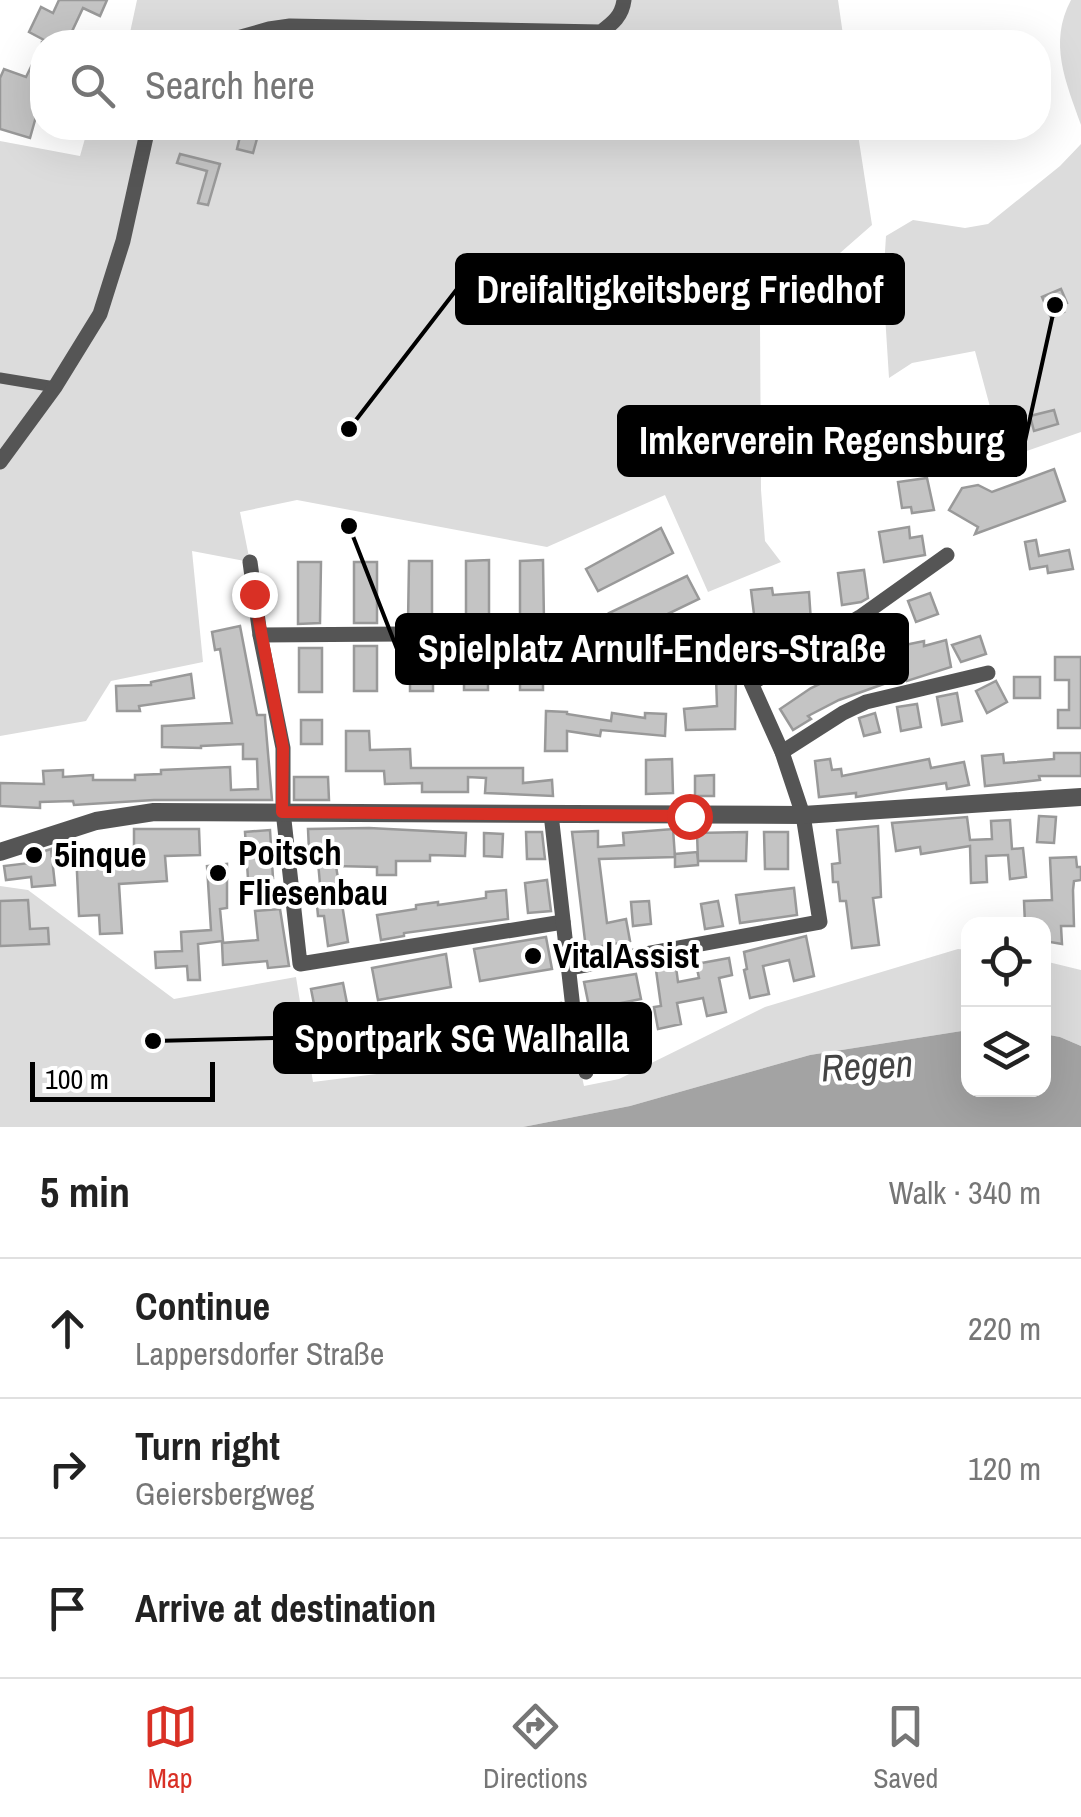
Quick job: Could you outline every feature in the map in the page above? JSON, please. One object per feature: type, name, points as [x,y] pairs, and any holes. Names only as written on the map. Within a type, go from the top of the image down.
[{"type":"street","points":[[604,30],[615,22],[624,0]]},
{"type":"street","points":[[262,30],[290,26],[497,30]]},
{"type":"street","points":[[0,462],[55,388],[100,314],[108,296],[145,140]]},
{"type":"street","points":[[0,378],[55,388]]},
{"type":"street","points":[[752,683],[860,617],[947,555]]},
{"type":"street","points":[[250,562],[283,748],[282,812],[300,964],[563,922]]},
{"type":"street","points":[[260,635],[564,633]]},
{"type":"street","points":[[569,968],[820,922],[803,815],[782,752],[735,648]]},
{"type":"street","points":[[782,752],[866,702],[988,673]]},
{"type":"street","points":[[0,852],[124,816],[282,812],[803,815],[1081,797]]},
{"type":"street","points":[[551,814],[576,1035],[586,1072]]},
{"type":"shaded area","points":[[137,0],[838,0],[842,30],[131,30]]},
{"type":"shaded area","points":[[1071,0],[1081,0],[1081,125],[1065,78],[1060,47],[1064,16]]},
{"type":"shaded area","points":[[85,140],[859,140],[872,225],[760,323],[765,541],[781,562],[708,592],[665,495],[547,547],[297,500],[240,512],[250,562],[192,551],[203,662],[111,681],[86,721],[0,736],[0,141],[80,156]]},
{"type":"shaded area","points":[[1081,144],[1081,432],[1004,459],[975,351],[912,363],[889,378],[883,283],[886,236],[913,220],[965,228],[988,224]]},
{"type":"shaded area","points":[[0,886],[28,890],[174,999],[296,977],[313,1082],[576,1049],[584,1086],[619,1079],[765,1007],[961,949],[961,1031],[810,1055],[630,1106],[523,1127],[0,1127]]},
{"type":"shaded area","points":[[1051,963],[1081,970],[1081,1046],[1051,1035]]},
{"type":"water","name":"Regen","points":[[961,1031],[961,1097],[1051,1097],[1051,1035],[1060,1037],[1081,1046],[1081,1127],[523,1127],[630,1106],[810,1055]]},
{"type":"building","points":[[59,0],[107,0],[100,16],[83,8],[73,30],[29,32],[41,7],[53,13]]},
{"type":"building","points":[[4,69],[26,77],[30,69],[30,138],[0,129],[0,78]]},
{"type":"building","points":[[239,140],[257,140],[253,153],[237,149]]},
{"type":"building","points":[[180,154],[220,164],[208,205],[198,203],[207,171],[177,163]]},
{"type":"building","points":[[1061,289],[1067,303],[1061,306],[1064,312],[1051,318],[1042,297]]},
{"type":"building","points":[[1054,410],[1058,424],[1034,431],[1030,416]]},
{"type":"building","points":[[1054,469],[1065,501],[975,534],[978,527],[949,510],[962,488],[978,485],[992,492]]},
{"type":"building","points":[[927,478],[934,510],[912,513],[911,507],[902,508],[898,482]]},
{"type":"building","points":[[909,527],[910,538],[922,536],[925,555],[884,562],[879,532]]},
{"type":"building","points":[[661,528],[673,553],[598,591],[586,569]]},
{"type":"building","points":[[1036,540],[1039,556],[1069,550],[1073,569],[1048,573],[1047,566],[1030,569],[1025,542]]},
{"type":"building","points":[[489,560],[489,622],[466,622],[466,561]]},
{"type":"building","points":[[543,560],[544,622],[520,622],[520,561]]},
{"type":"building","points":[[409,561],[432,561],[432,623],[408,623]]},
{"type":"building","points":[[298,562],[321,562],[320,623],[298,624]]},
{"type":"building","points":[[354,562],[377,562],[377,623],[354,623]]},
{"type":"building","points":[[864,570],[868,598],[842,605],[838,573]]},
{"type":"building","points":[[687,576],[699,599],[622,636],[609,613]]},
{"type":"building","points":[[772,588],[773,595],[809,592],[811,622],[777,624],[780,653],[759,655],[751,590]]},
{"type":"building","points":[[930,593],[938,614],[916,622],[908,601]]},
{"type":"building","points":[[240,626],[257,715],[265,715],[272,800],[74,805],[73,801],[40,802],[40,808],[0,806],[0,783],[44,784],[43,771],[63,770],[63,777],[93,775],[93,780],[135,780],[135,775],[161,774],[161,770],[230,767],[231,790],[258,789],[257,759],[243,759],[243,744],[162,747],[162,726],[232,723],[220,649],[215,650],[212,632]]},
{"type":"building","points":[[980,636],[986,654],[961,662],[952,645]]},
{"type":"building","points":[[946,640],[951,667],[907,681],[906,676],[839,700],[808,716],[811,719],[793,730],[780,709],[843,673],[842,670],[862,663],[864,668],[902,656],[900,646],[924,641],[924,646]]},
{"type":"building","points":[[464,645],[488,645],[488,690],[464,690]]},
{"type":"building","points":[[520,645],[543,645],[543,690],[520,690]]},
{"type":"building","points":[[354,646],[377,646],[377,691],[354,691]]},
{"type":"building","points":[[410,646],[433,646],[433,691],[410,691]]},
{"type":"building","points":[[299,648],[322,648],[322,692],[299,692]]},
{"type":"building","points":[[1055,657],[1081,657],[1081,728],[1058,728],[1058,710],[1069,710],[1069,680],[1055,680]]},
{"type":"building","points":[[191,674],[194,698],[139,706],[140,711],[117,711],[116,686],[151,685]]},
{"type":"building","points":[[716,677],[736,677],[735,729],[686,730],[684,709],[717,706]]},
{"type":"building","points":[[1014,677],[1040,677],[1040,698],[1014,698]]},
{"type":"building","points":[[996,681],[1007,702],[987,713],[976,691]]},
{"type":"building","points":[[957,693],[962,721],[942,725],[937,697]]},
{"type":"building","points":[[917,704],[921,727],[901,731],[897,707]]},
{"type":"building","points":[[546,711],[611,721],[612,713],[645,718],[645,713],[666,714],[665,736],[601,730],[600,736],[567,731],[567,751],[545,751]]},
{"type":"building","points":[[875,713],[880,732],[864,736],[859,718]]},
{"type":"building","points":[[301,720],[322,720],[322,744],[301,744]]},
{"type":"building","points":[[346,731],[369,731],[370,750],[410,749],[411,768],[523,768],[523,783],[552,780],[553,796],[485,793],[486,778],[468,777],[468,792],[422,792],[422,783],[385,784],[384,771],[346,771]]},
{"type":"building","points":[[1054,753],[1081,753],[1081,776],[1039,776],[1040,780],[985,786],[982,756],[1003,754],[1004,763],[1054,759]]},
{"type":"building","points":[[672,759],[673,793],[646,794],[646,760]]},
{"type":"building","points":[[830,759],[832,770],[841,769],[842,776],[929,759],[931,768],[964,762],[969,785],[947,789],[946,783],[856,797],[856,793],[819,797],[815,761]]},
{"type":"building","points":[[714,775],[714,796],[695,796],[695,776]]},
{"type":"building","points":[[294,777],[328,777],[329,800],[294,800]]},
{"type":"building","points":[[1039,816],[1056,817],[1054,843],[1037,842]]},
{"type":"building","points":[[967,817],[970,840],[992,839],[991,821],[1010,820],[1012,849],[1023,848],[1026,877],[1010,879],[1008,855],[986,856],[987,882],[971,883],[970,846],[921,854],[920,847],[896,851],[892,823]]},
{"type":"building","points":[[878,826],[881,897],[873,898],[879,945],[852,948],[846,901],[840,901],[838,882],[833,882],[832,864],[840,863],[837,830]]},
{"type":"building","points":[[134,829],[199,829],[200,855],[165,856],[167,881],[119,884],[122,933],[100,934],[99,915],[79,916],[76,851],[94,850],[95,868],[134,865]]},
{"type":"building","points":[[308,829],[466,833],[465,856],[430,855],[430,861],[396,861],[396,875],[377,875],[377,867],[336,866],[348,942],[328,946],[324,916],[318,916],[316,895],[321,895],[317,851],[309,851]]},
{"type":"building","points":[[673,829],[675,857],[599,859],[607,923],[626,919],[630,941],[586,949],[572,832],[598,831],[598,847],[624,845],[623,833]]},
{"type":"building","points":[[270,830],[273,878],[248,879],[245,832]]},
{"type":"building","points":[[526,832],[542,832],[545,859],[527,859]]},
{"type":"building","points":[[747,832],[746,861],[698,861],[697,833]]},
{"type":"building","points":[[764,832],[788,832],[788,869],[765,869]]},
{"type":"building","points":[[484,833],[503,834],[502,857],[484,856]]},
{"type":"building","points":[[51,849],[55,885],[32,887],[31,877],[6,880],[4,866],[30,863],[29,856]]},
{"type":"building","points":[[697,852],[698,865],[675,867],[675,854]]},
{"type":"building","points":[[1076,857],[1077,867],[1081,867],[1081,880],[1074,881],[1074,926],[1061,926],[1062,944],[1051,942],[1051,917],[1025,917],[1024,901],[1052,900],[1050,858]]},
{"type":"building","points":[[227,864],[227,908],[220,909],[223,941],[198,944],[200,980],[188,980],[187,966],[156,968],[155,952],[182,951],[181,932],[211,930],[207,866]]},
{"type":"building","points":[[547,880],[551,911],[528,913],[525,883]]},
{"type":"building","points":[[794,888],[797,915],[740,923],[736,895]]},
{"type":"building","points":[[506,890],[508,919],[404,933],[381,940],[377,915],[416,909],[416,905],[486,898],[486,892]]},
{"type":"building","points":[[28,900],[30,929],[48,928],[49,944],[0,946],[0,901]]},
{"type":"building","points":[[649,901],[651,924],[633,926],[631,902]]},
{"type":"building","points":[[718,901],[723,926],[705,929],[701,904]]},
{"type":"building","points":[[280,909],[289,966],[268,968],[267,961],[223,965],[222,943],[258,940],[255,911]]},
{"type":"building","points":[[806,936],[814,976],[794,981],[789,960],[763,966],[769,994],[750,998],[744,952]]},
{"type":"building","points":[[546,937],[552,969],[480,981],[474,949]]},
{"type":"building","points":[[446,954],[451,987],[378,1000],[372,968]]},
{"type":"building","points":[[729,958],[732,975],[719,978],[726,1012],[707,1016],[703,998],[677,1003],[681,1024],[658,1029],[654,1007],[661,1006],[656,970],[676,967],[678,982],[699,978],[696,964]]},
{"type":"building","points":[[636,974],[641,999],[611,1005],[613,1017],[592,1021],[584,982]]},
{"type":"building","points":[[343,983],[357,1054],[325,1060],[311,989]]},
{"type":"building","points":[[561,1003],[565,1036],[535,1040],[531,1008]]},
{"type":"place","name":"Imkerverein Regensburg","points":[[1055,305]]},
{"type":"place","name":"Dreifaltigkeitsberg Friedhof","points":[[349,429]]},
{"type":"place","name":"Spielplatz Arnulf-Enders-Straße","points":[[349,526]]},
{"type":"place","name":"5inque","points":[[34,855]]},
{"type":"place","name":"Poitsch Fliesenbau","points":[[218,873]]},
{"type":"place","name":"VitalAssist","points":[[533,956]]},
{"type":"place","name":"Sportpark SG Walhalla","points":[[153,1041]]},
{"type":"route","points":[[254,594],[283,748],[282,812],[689,816]]}]
